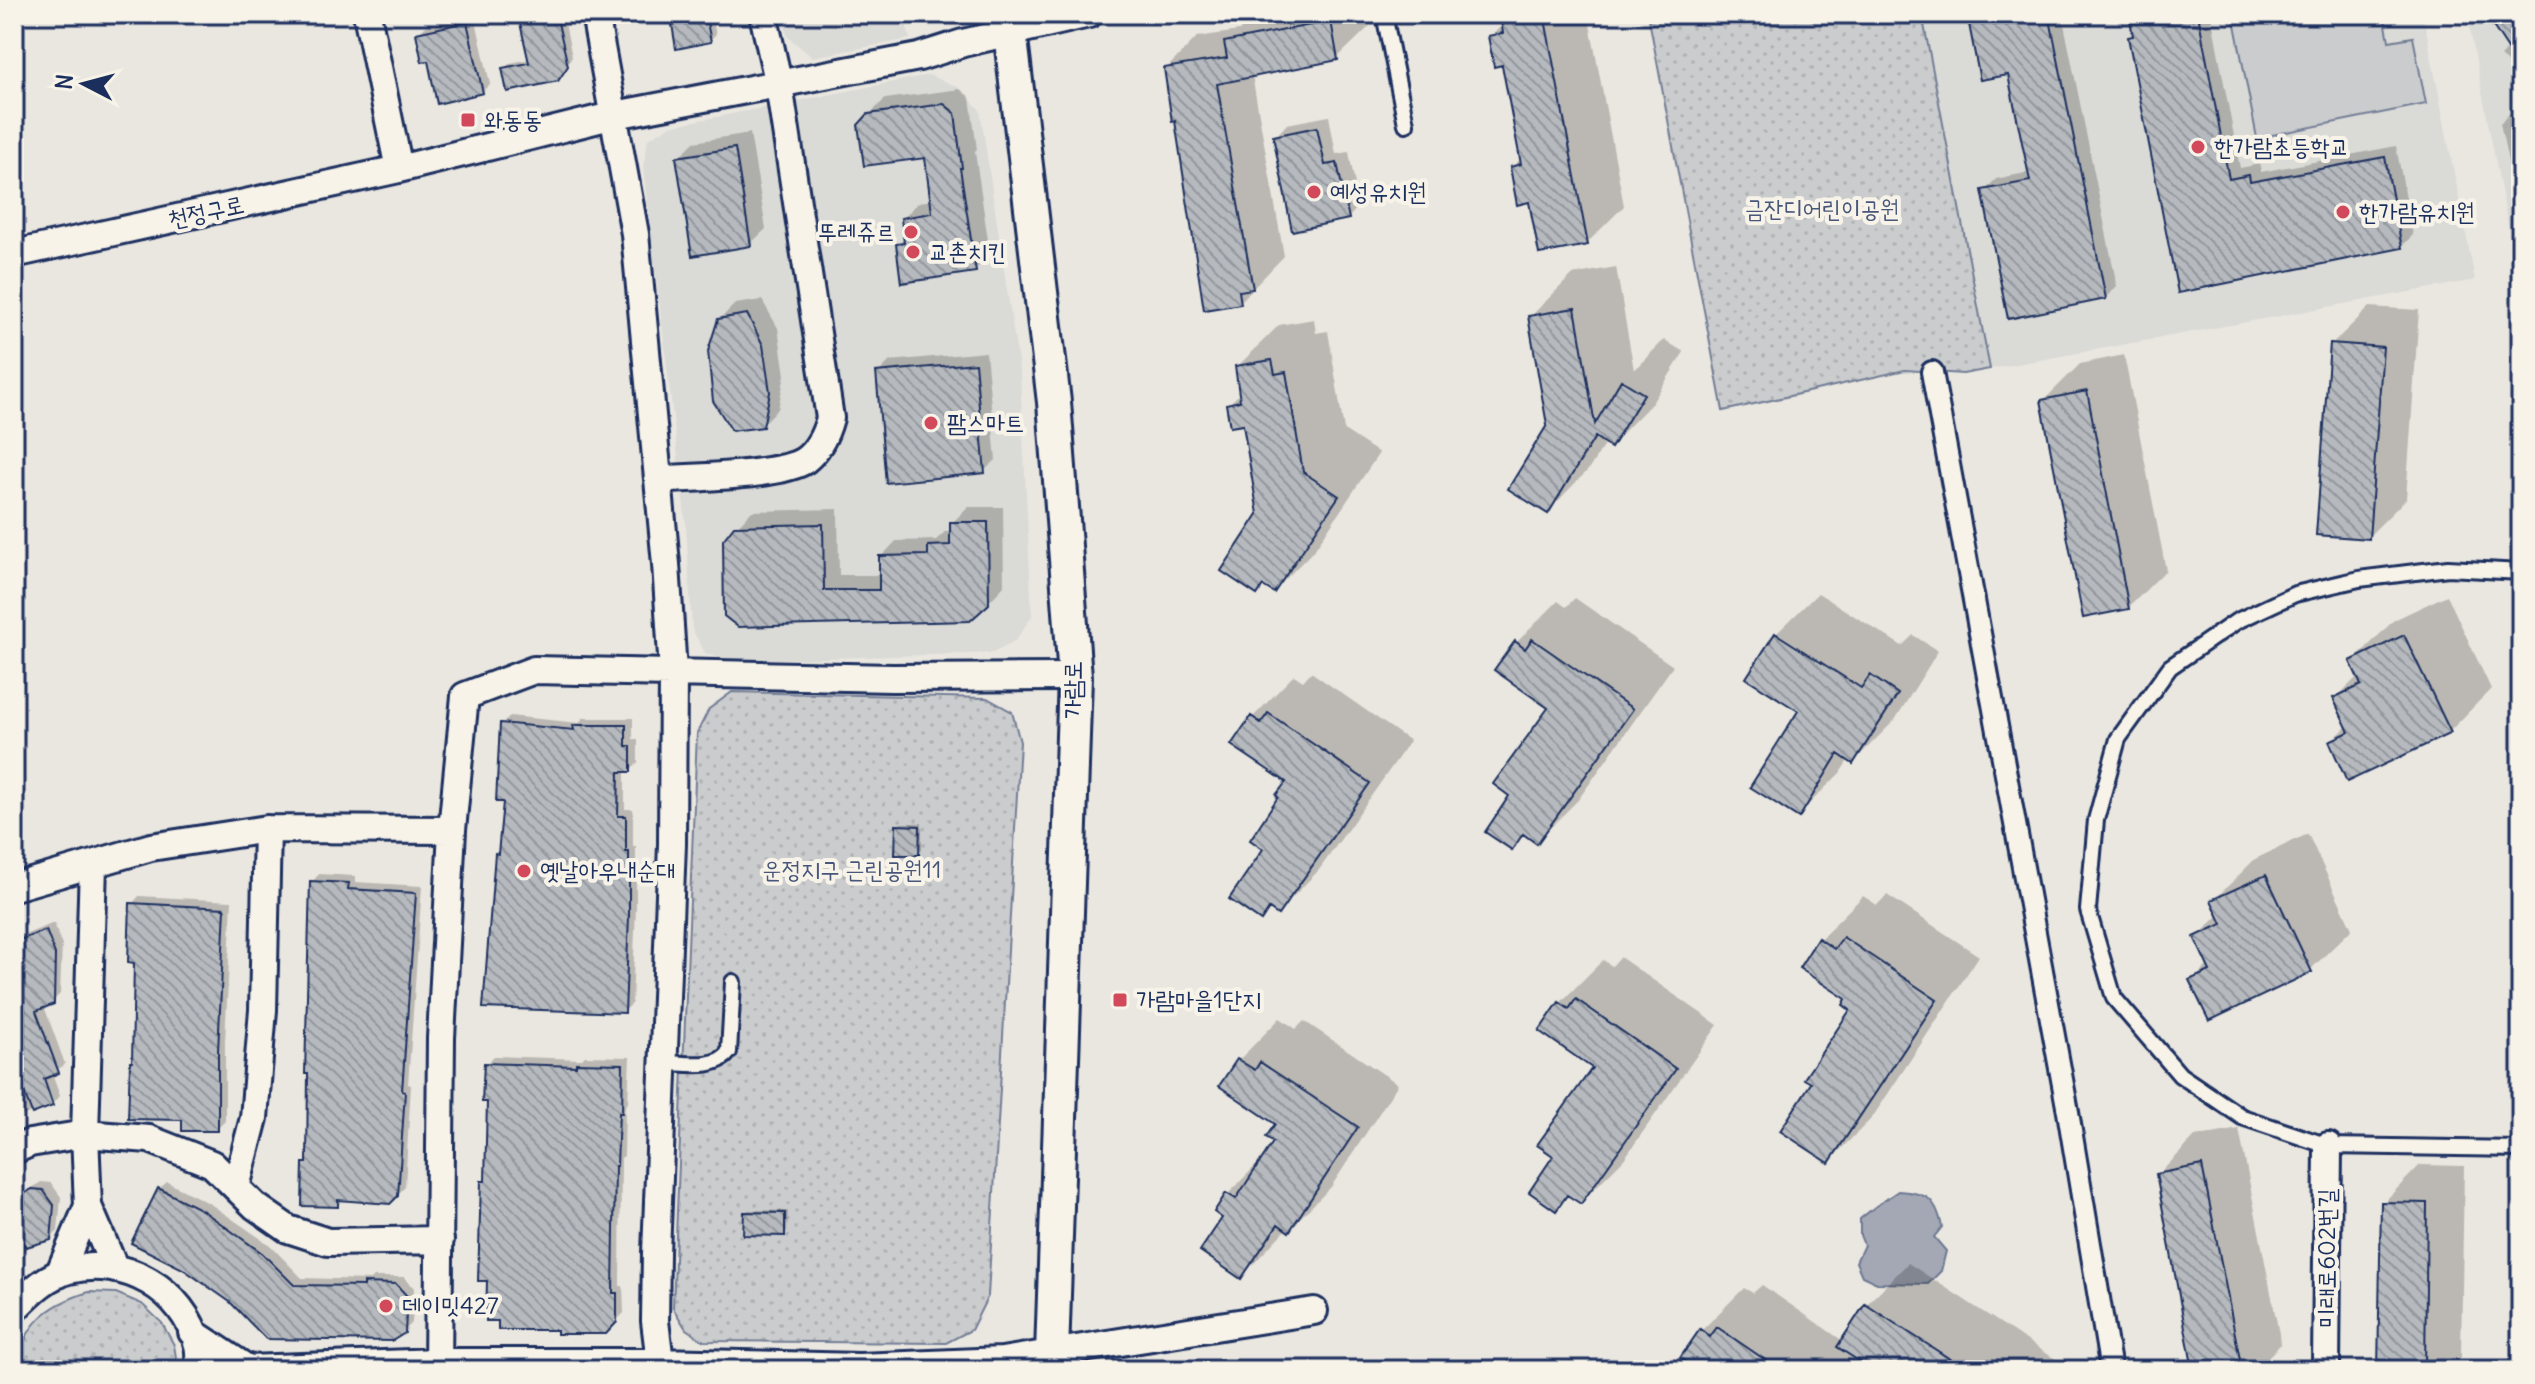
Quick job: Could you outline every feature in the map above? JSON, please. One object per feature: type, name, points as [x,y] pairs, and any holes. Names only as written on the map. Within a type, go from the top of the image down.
[{"type":"street","points":[[367,14],[399,169]]},
{"type":"street","points":[[595,14],[635,234],[659,480],[673,672],[672,844],[656,1253],[655,1321],[660,1366]]},
{"type":"street","points":[[659,480],[783,469],[806,460],[826,435],[830,418],[779,85],[763,14]]},
{"type":"street","name":"천정구로","points":[[14,254],[399,169],[615,115],[919,57],[1009,23],[1089,14]]},
{"type":"street","name":"가람로","points":[[1009,23],[1054,402],[1075,677],[1052,1362]]},
{"type":"street","points":[[1932,372],[2066,1096],[2111,1370]]},
{"type":"street","points":[[438,1366],[441,1038],[452,830],[465,696],[534,670],[892,678],[1075,677]]},
{"type":"street","points":[[14,887],[151,847],[267,829],[452,830]]},
{"type":"street","points":[[236,1187],[254,1118],[263,1010],[267,829]]},
{"type":"street","points":[[93,864],[85,1134],[88,1206],[115,1269]]},
{"type":"street","points":[[14,1150],[30,1143],[85,1134],[149,1139],[212,1164],[255,1206],[288,1229],[328,1242],[440,1240]]},
{"type":"street","name":"미래로602번길","points":[[2326,1370],[2328,1146]]},
{"type":"street","points":[[59,1274],[88,1206]]},
{"type":"street","points":[[14,1309],[36,1286],[67,1270],[100,1266],[133,1272],[163,1289],[185,1315],[198,1347],[199,1370]]},
{"type":"street","points":[[192,1332],[247,1369],[438,1366],[859,1368],[1002,1361],[1052,1362],[1118,1341],[1314,1311]]},
{"type":"lane","points":[[1384,14],[1406,124]]},
{"type":"lane","points":[[2521,572],[2448,568],[2359,579],[2295,594],[2237,621],[2170,667],[2118,739],[2096,820],[2088,910],[2114,998],[2180,1075],[2242,1117],[2328,1146],[2521,1149]]},
{"type":"lane","points":[[665,1063],[723,1061],[729,1052],[733,982]]},
{"type":"shaded area","points":[[782,14],[904,14],[910,39],[812,57],[787,36]]},
{"type":"shaded area","name":"한가람초등학교","points":[[1922,14],[2423,14],[2475,280],[1990,369]]},
{"type":"shaded area","points":[[2467,14],[2521,14],[2521,271],[2517,272]]},
{"type":"shaded area","points":[[929,75],[958,87],[980,110],[1020,376],[1032,616],[1016,640],[991,653],[727,661],[705,653],[692,629],[686,524],[643,168],[648,139],[670,126]]},
{"type":"shaded area","points":[[1898,1191],[1928,1198],[1940,1217],[1942,1227],[1934,1237],[1946,1251],[1941,1271],[1928,1284],[1877,1283],[1862,1276],[1856,1262],[1864,1245],[1860,1235],[1860,1219]]},
{"type":"green space","name":"금잔디어린이공원","points":[[1648,14],[1922,14],[1990,369],[1963,374],[1905,370],[1723,411]]},
{"type":"green space","points":[[2233,14],[2384,14],[2389,41],[2413,37],[2426,104],[2257,138]]},
{"type":"green space","name":"운정지구 근린공원11","points":[[732,692],[987,698],[1012,712],[1020,742],[988,1296],[971,1330],[946,1343],[704,1341],[686,1329],[673,1308],[697,733],[709,709]]},
{"type":"green space","points":[[89,1292],[116,1293],[142,1304],[162,1323],[174,1345],[178,1370],[19,1370],[25,1341],[39,1319],[61,1303]]},
{"type":"building","points":[[518,14],[556,14],[568,66],[558,81],[507,92],[502,68],[529,63]]},
{"type":"building","points":[[1500,14],[1544,14],[1588,245],[1539,254],[1529,202],[1517,205],[1510,167],[1521,164],[1502,65],[1494,67],[1488,36],[1503,33]]},
{"type":"building","points":[[1967,14],[2049,14],[2106,299],[2008,319],[1982,190],[2030,181],[2008,75],[1980,80]]},
{"type":"building","points":[[2129,14],[2198,14],[2229,179],[2249,175],[2250,182],[2385,157],[2402,248],[2178,293],[2128,37],[2133,36]]},
{"type":"building","points":[[2485,14],[2521,14],[2521,69]]},
{"type":"building","points":[[706,17],[711,42],[676,49],[672,24]]},
{"type":"building","points":[[1331,21],[1338,60],[1217,84],[1253,289],[1239,291],[1241,304],[1204,310],[1164,68],[1227,58],[1224,42]]},
{"type":"building","points":[[467,22],[483,93],[437,104],[428,61],[422,62],[416,33]]},
{"type":"building","points":[[944,104],[955,113],[976,272],[901,283],[896,244],[904,243],[901,218],[932,213],[925,158],[864,166],[858,125],[868,114]]},
{"type":"building","name":"예성유치원","points":[[1317,127],[1325,165],[1337,163],[1349,219],[1292,231],[1273,136]]},
{"type":"building","points":[[735,148],[751,246],[692,256],[676,157]]},
{"type":"building","points":[[1575,308],[1595,424],[1621,380],[1644,394],[1611,448],[1595,437],[1548,514],[1508,489],[1547,425],[1528,316]]},
{"type":"building","points":[[747,314],[763,345],[770,392],[763,427],[732,431],[713,401],[708,351],[718,319]]},
{"type":"building","points":[[2330,343],[2383,347],[2369,539],[2316,535]]},
{"type":"building","points":[[1272,360],[1275,374],[1286,372],[1303,472],[1339,496],[1274,593],[1263,586],[1257,595],[1221,571],[1258,514],[1243,425],[1230,427],[1226,404],[1240,401],[1235,366]]},
{"type":"building","name":"팜스마트","points":[[975,363],[985,473],[886,483],[876,372]]},
{"type":"building","points":[[2087,391],[2129,609],[2083,618],[2041,400]]},
{"type":"building","points":[[950,522],[988,522],[989,604],[970,621],[738,627],[724,616],[723,540],[734,526],[823,524],[824,590],[879,590],[879,556],[928,555],[928,546],[950,545]]},
{"type":"building","points":[[1775,633],[1861,688],[1870,675],[1898,694],[1853,764],[1838,754],[1799,818],[1750,787],[1798,711],[1746,678]]},
{"type":"building","points":[[2404,635],[2451,733],[2347,782],[2329,741],[2349,732],[2333,698],[2361,685],[2350,661]]},
{"type":"building","points":[[1532,639],[1633,709],[1537,844],[1523,834],[1512,850],[1485,832],[1509,796],[1493,784],[1548,708],[1494,670],[1515,641],[1525,649]]},
{"type":"building","points":[[1268,713],[1370,783],[1278,915],[1269,909],[1261,921],[1229,899],[1263,849],[1250,840],[1286,782],[1231,745],[1251,716],[1261,723]]},
{"type":"building","points":[[500,723],[574,730],[573,725],[626,725],[626,746],[631,746],[631,772],[619,772],[618,816],[626,816],[626,852],[629,852],[625,1013],[483,1008],[495,853],[498,854],[503,802],[496,802]]},
{"type":"building","points":[[896,825],[920,826],[919,855],[895,855]]},
{"type":"building","points":[[2266,875],[2312,972],[2209,1021],[2189,980],[2210,971],[2194,937],[2222,924],[2211,900]]},
{"type":"building","points":[[310,881],[349,883],[348,889],[416,893],[398,1196],[390,1204],[338,1200],[338,1207],[302,1206],[303,1163],[307,1163],[308,1074],[305,1074]]},
{"type":"building","points":[[130,903],[225,908],[218,1051],[218,1131],[182,1131],[182,1120],[128,1119],[134,963],[128,962]]},
{"type":"building","points":[[46,930],[55,954],[54,1004],[36,1011],[59,1073],[44,1079],[53,1106],[32,1114],[14,1065],[14,942]]},
{"type":"building","points":[[1843,937],[1937,1000],[1829,1163],[1780,1131],[1811,1083],[1804,1079],[1850,1010],[1843,1005],[1846,999],[1799,968],[1818,938],[1834,949]]},
{"type":"building","points":[[1576,999],[1676,1069],[1581,1204],[1567,1195],[1556,1211],[1529,1192],[1553,1156],[1537,1145],[1592,1068],[1539,1031],[1559,1002],[1569,1009]]},
{"type":"building","points":[[1237,1059],[1255,1070],[1260,1062],[1358,1127],[1289,1232],[1278,1224],[1241,1279],[1200,1251],[1222,1218],[1214,1212],[1226,1193],[1236,1199],[1273,1142],[1266,1137],[1275,1124],[1219,1086]]},
{"type":"building","points":[[484,1063],[623,1064],[622,1113],[619,1113],[615,1166],[613,1293],[617,1293],[617,1322],[606,1334],[498,1330],[498,1321],[486,1321],[487,1281],[478,1281],[481,1181],[485,1181],[487,1102],[482,1102]]},
{"type":"building","points":[[2202,1165],[2242,1370],[2193,1370],[2156,1174]]},
{"type":"building","points":[[158,1188],[202,1210],[262,1253],[294,1285],[396,1284],[407,1296],[405,1333],[392,1341],[266,1339],[230,1302],[183,1269],[131,1243]]},
{"type":"building","points":[[32,1189],[43,1190],[54,1205],[51,1240],[26,1247],[14,1231],[14,1200]]},
{"type":"building","points":[[2381,1202],[2427,1203],[2425,1370],[2378,1370]]},
{"type":"building","points":[[744,1212],[785,1213],[785,1236],[743,1235]]},
{"type":"building","points":[[1865,1304],[1967,1370],[1873,1370],[1837,1347]]},
{"type":"building","points":[[1717,1327],[1780,1370],[1697,1370],[1680,1358],[1700,1329],[1710,1337]]},
{"type":"place","name":"와동동","points":[[468,120]]},
{"type":"place","name":"한가람초등학교","points":[[2198,147]]},
{"type":"place","name":"예성유치원","points":[[1314,192]]},
{"type":"place","name":"한가람유치원","points":[[2343,212]]},
{"type":"place","name":"뚜레쥬르","points":[[911,232]]},
{"type":"place","name":"교촌치킨","points":[[913,252]]},
{"type":"place","name":"팜스마트","points":[[931,423]]},
{"type":"place","name":"옛날아우내순대","points":[[524,871]]},
{"type":"place","name":"가람마을1단지","points":[[1120,1000]]},
{"type":"place","name":"데이밋427","points":[[386,1306]]}]
